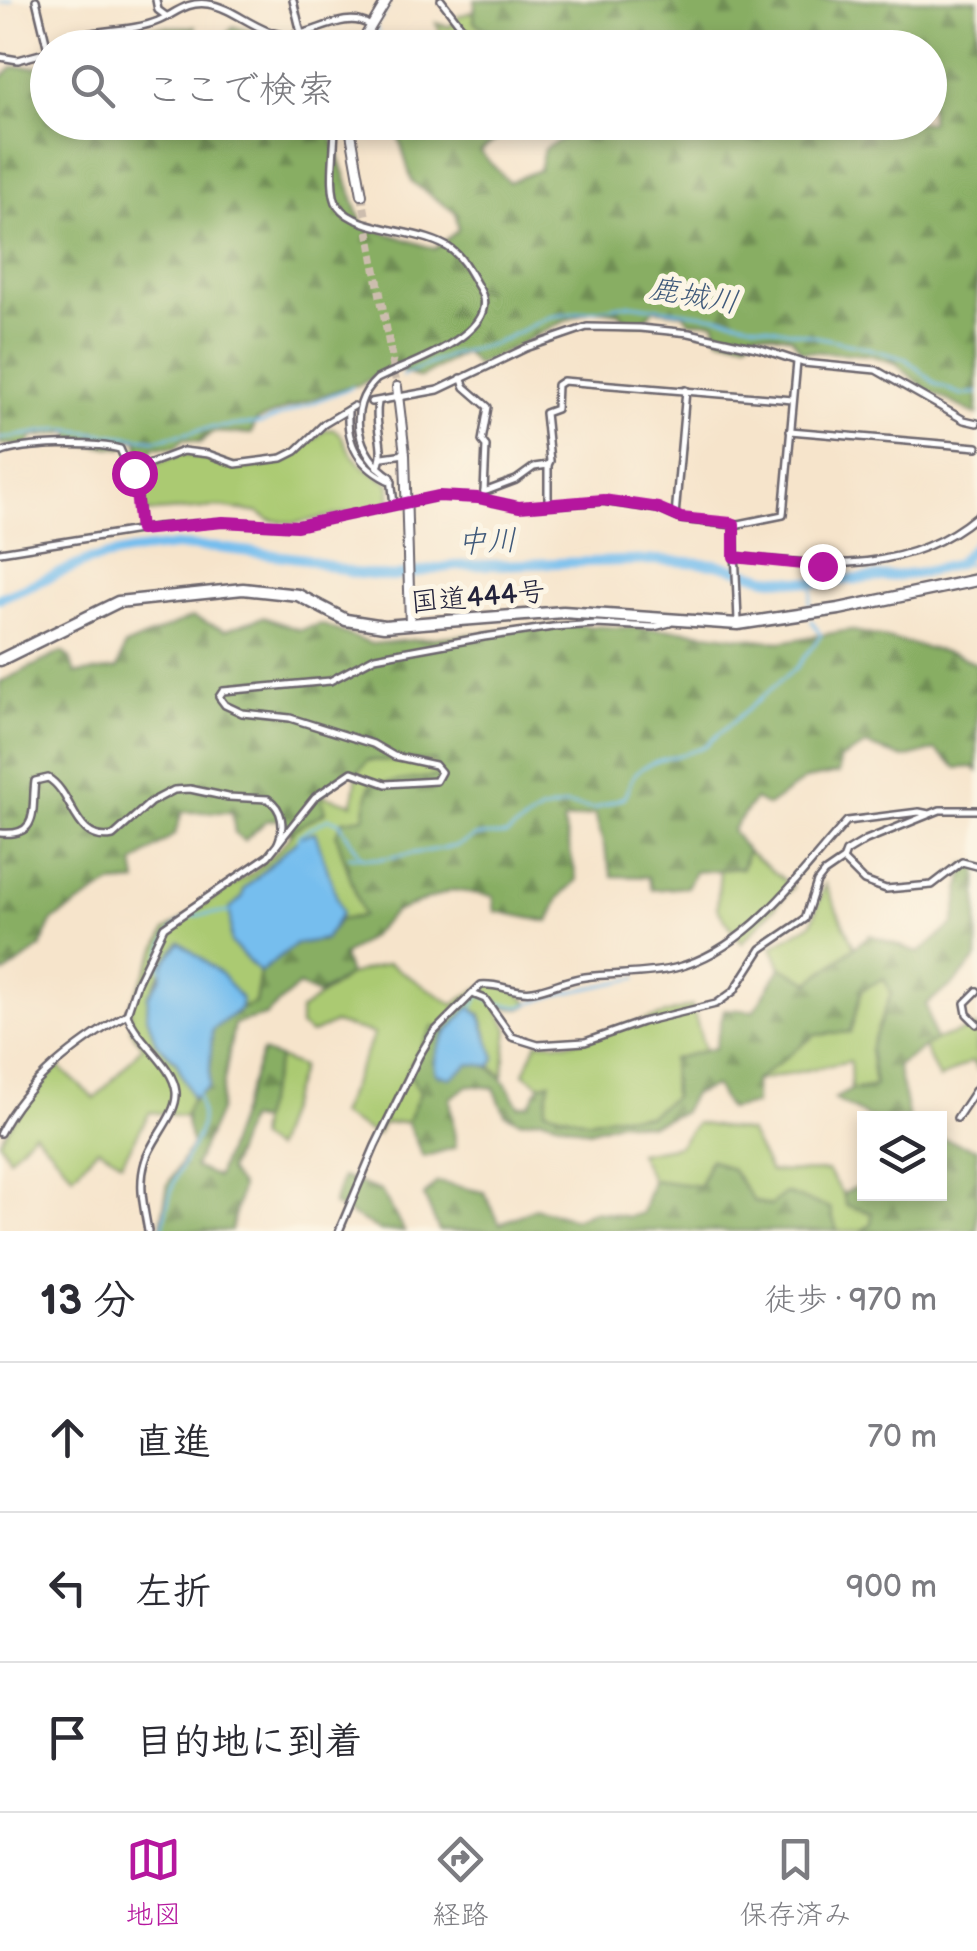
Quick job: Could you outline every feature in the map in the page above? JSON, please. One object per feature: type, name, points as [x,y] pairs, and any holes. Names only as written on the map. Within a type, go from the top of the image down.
[{"type":"highway","name":"国道444号","points":[[0,660],[118,602],[243,589],[298,595],[361,625],[563,612],[738,624],[977,580]]},
{"type":"main road","points":[[367,30],[387,0]]},
{"type":"main road","points":[[352,140],[362,195]]},
{"type":"main road","points":[[398,391],[405,454],[410,624]]},
{"type":"street","points":[[36,0],[44,30]]},
{"type":"street","points":[[156,0],[158,10],[166,16]]},
{"type":"street","points":[[293,0],[300,30]]},
{"type":"street","points":[[441,0],[464,30]]},
{"type":"street","points":[[117,30],[166,16],[184,6],[212,4],[268,30]]},
{"type":"street","points":[[314,30],[356,20],[369,25]]},
{"type":"street","points":[[0,57],[18,60],[30,56]]},
{"type":"street","points":[[334,140],[333,193],[340,209],[354,220],[428,239],[452,250],[478,287],[485,306],[473,330],[367,388],[358,424],[364,448],[378,467],[392,477],[394,506]]},
{"type":"street","points":[[378,467],[383,457],[374,402],[398,391],[438,390],[540,342],[588,327],[689,333],[761,349],[797,362],[876,370],[964,420],[977,423]]},
{"type":"street","points":[[0,552],[140,530],[223,522],[297,526],[438,496],[481,495],[519,507],[603,500],[734,524],[783,515],[797,362]]},
{"type":"street","points":[[460,378],[488,407],[482,441],[486,446],[481,495]]},
{"type":"street","points":[[548,505],[550,461],[545,414],[556,410],[562,381],[794,400]]},
{"type":"street","points":[[675,516],[686,390]]},
{"type":"street","points":[[140,530],[136,473],[140,467],[182,452],[208,454],[236,464],[282,458],[351,408],[348,435],[352,448],[360,460],[392,482]]},
{"type":"street","points":[[790,431],[977,447]]},
{"type":"street","points":[[0,453],[64,443],[115,447],[124,452],[128,466],[136,473]]},
{"type":"street","points":[[383,457],[405,454]]},
{"type":"street","points":[[481,495],[516,480],[534,466],[548,465]]},
{"type":"street","points":[[734,557],[822,566],[906,556],[957,533],[977,516]]},
{"type":"street","points":[[734,524],[738,624]]},
{"type":"street","points":[[0,1133],[69,1050],[127,1014],[136,983],[164,927],[250,869],[276,845],[315,797],[344,775],[363,774],[386,784],[439,779],[439,767],[394,756],[373,744],[290,718],[242,714],[221,702],[223,691],[330,680],[374,657],[484,636],[582,625],[654,627],[675,621]]},
{"type":"street","points":[[0,832],[11,834],[26,828],[35,812],[35,781],[48,778],[58,786],[79,822],[96,836],[113,836],[163,794],[190,789],[228,797],[256,796],[274,804],[282,822],[276,845]]},
{"type":"street","points":[[478,995],[493,1008],[512,1037],[538,1045],[585,1042],[642,1022],[716,1004],[734,991],[761,949],[805,920],[818,882],[843,860],[846,852],[940,810],[977,810]]},
{"type":"street","points":[[478,995],[481,985],[532,991],[583,977],[633,976],[648,970],[674,968],[709,955],[764,914],[846,821],[929,814]]},
{"type":"street","points":[[843,860],[864,881],[886,889],[932,885],[962,862],[977,866]]},
{"type":"street","points":[[977,991],[965,1003],[967,1014],[977,1024]]},
{"type":"street","points":[[339,1231],[419,1056],[433,1033],[465,999],[478,995]]},
{"type":"street","points":[[127,1014],[146,1047],[160,1058],[176,1094],[144,1164],[142,1200],[148,1231]]},
{"type":"street","points":[[957,1118],[977,1088]]},
{"type":"green space","points":[[475,0],[977,0],[977,415],[927,390],[895,363],[870,355],[801,351],[791,337],[758,331],[747,341],[719,338],[714,322],[690,321],[683,313],[654,309],[642,323],[626,322],[620,313],[596,310],[560,323],[476,365],[464,352],[420,378],[395,364],[360,385],[256,421],[251,434],[212,432],[200,443],[184,439],[176,448],[154,447],[148,458],[140,456],[138,439],[130,440],[123,448],[72,444],[70,432],[33,437],[27,446],[0,444],[0,79],[12,67],[30,66],[30,140],[333,140],[362,225],[435,249],[458,230],[456,213],[412,182],[400,140],[495,140],[480,152],[509,182],[539,170],[544,149],[560,140],[947,140],[947,30],[487,30],[474,22]]},
{"type":"green space","points":[[474,11],[474,22],[486,30],[440,30],[436,23],[449,27],[459,16]]},
{"type":"green space","points":[[195,27],[195,30],[144,30]]},
{"type":"green space","points":[[334,429],[358,461],[390,484],[390,505],[295,523],[220,507],[144,513],[141,471],[181,453],[242,468],[285,462],[325,430]]},
{"type":"green space","points":[[192,617],[225,630],[263,617],[300,630],[321,624],[371,644],[563,625],[680,630],[780,642],[850,630],[954,654],[977,664],[977,771],[974,767],[957,768],[935,750],[904,758],[866,745],[840,759],[839,773],[806,779],[768,806],[755,799],[732,830],[747,851],[742,868],[695,872],[687,887],[652,890],[648,877],[612,876],[595,814],[563,821],[577,880],[559,898],[549,922],[495,911],[493,896],[453,890],[394,912],[371,936],[343,956],[349,975],[317,995],[299,985],[265,1016],[234,1024],[219,1111],[194,1167],[217,1177],[262,1052],[279,1058],[260,1120],[247,1120],[228,1171],[241,1187],[231,1231],[160,1231],[168,1184],[192,1145],[186,1111],[209,1086],[212,1030],[255,1003],[260,972],[296,944],[325,939],[339,920],[363,916],[336,834],[343,820],[364,817],[370,785],[438,776],[435,761],[368,760],[357,773],[347,770],[321,795],[325,812],[289,832],[279,819],[266,821],[244,841],[235,833],[232,812],[182,812],[175,834],[134,863],[137,882],[111,884],[52,921],[40,948],[5,974],[0,970],[0,682],[62,652],[70,658],[75,674],[117,669],[125,646]]},
{"type":"green space","points":[[368,760],[435,761],[438,777],[363,916],[339,920],[341,913],[314,833],[242,898],[231,943],[260,972],[255,1003],[240,1009],[242,1000],[180,942],[148,996],[156,1043],[176,1061],[192,1098],[184,1116],[150,1112],[122,1162],[98,1148],[73,1175],[34,1132],[9,1158],[0,1141],[58,1066],[95,1099],[142,1047],[131,1029],[130,1005],[166,930],[255,871],[281,847],[321,795],[353,804],[357,773]]},
{"type":"green space","points":[[747,851],[793,887],[742,943],[717,908],[720,869],[742,868]]},
{"type":"green space","points":[[977,863],[977,958],[956,982],[926,1004],[935,1040],[897,1066],[907,1111],[857,1111],[834,1099],[851,1090],[875,1086],[870,1049],[891,994],[884,978],[862,990],[850,1032],[815,1035],[755,1081],[755,1104],[728,1109],[715,1086],[693,1094],[682,1113],[649,1125],[620,1121],[589,1131],[542,1118],[520,1121],[505,1114],[494,1088],[469,1085],[450,1098],[456,1147],[423,1157],[407,1122],[420,1093],[408,1071],[433,1026],[446,1032],[433,1062],[477,1064],[494,1070],[519,1106],[530,1104],[540,1085],[550,1082],[545,1110],[589,1121],[617,1115],[648,1116],[673,1097],[672,1059],[715,1048],[724,1009],[754,1011],[781,967],[810,982],[870,935],[919,953],[954,924],[965,864]]},
{"type":"green space","points":[[825,884],[854,947],[810,982],[781,967],[772,947],[812,923]]},
{"type":"green space","points":[[388,963],[454,1005],[474,990],[492,984],[510,988],[530,1004],[521,1009],[497,1007],[508,1029],[503,1076],[491,1066],[495,1058],[481,1015],[470,1007],[446,1032],[433,1027],[421,1093],[407,1122],[383,1124],[376,1135],[339,1115],[374,1034],[334,1023],[311,1034],[300,1026],[300,1011],[349,975]]},
{"type":"green space","points":[[885,977],[891,994],[870,1049],[876,1087],[851,1090],[850,1061],[755,1081],[815,1035],[850,1032],[862,990]]},
{"type":"green space","points":[[692,1006],[705,1051],[673,1059],[673,1097],[648,1116],[617,1115],[589,1121],[545,1110],[549,1082],[540,1085],[524,1073],[537,1042],[569,1043]]},
{"type":"green space","points":[[977,1027],[977,1069],[972,1061],[939,1079],[924,1047]]},
{"type":"green space","points":[[279,1058],[301,1067],[274,1149],[258,1139]]},
{"type":"green space","points":[[696,1123],[749,1132],[770,1172],[827,1171],[846,1205],[872,1213],[871,1225],[860,1231],[837,1231],[830,1208],[770,1206],[754,1201],[731,1169],[709,1160],[700,1186],[652,1180],[638,1153],[678,1146]]},
{"type":"green space","points":[[947,1140],[977,1149],[977,1231],[860,1231],[871,1225],[872,1213],[846,1205],[843,1194],[857,1187],[857,1201],[947,1201]]},
{"type":"green space","points":[[710,1159],[731,1169],[754,1201],[770,1206],[785,1193],[830,1208],[837,1231],[439,1231],[424,1196],[437,1182],[484,1192],[500,1224],[535,1208],[574,1219],[595,1211],[629,1217],[642,1213],[652,1180],[700,1186]]},
{"type":"green space","points":[[342,1177],[381,1191],[404,1231],[381,1231],[333,1205]]},
{"type":"water","points":[[315,832],[342,913],[325,939],[296,944],[260,972],[231,943],[230,908],[242,898],[244,889],[301,836]]},
{"type":"water","points":[[180,942],[222,975],[242,1000],[240,1009],[212,1030],[209,1087],[192,1098],[176,1061],[156,1043],[147,1016],[148,996],[161,977],[164,963]]},
{"type":"water","points":[[470,1007],[480,1015],[495,1058],[491,1066],[470,1064],[450,1078],[436,1074],[439,1046]]},
{"type":"waterway","points":[[0,3],[12,0]]},
{"type":"waterway","points":[[378,22],[387,9]]},
{"type":"waterway","name":"鹿城川","points":[[402,376],[452,354],[494,344],[550,317],[631,304],[728,318],[856,345],[906,359],[936,384],[962,395],[977,393]]},
{"type":"waterway","name":"鹿城川","points":[[0,439],[60,429],[156,440],[210,428],[263,423],[352,387]]},
{"type":"waterway","name":"中川","points":[[0,598],[90,560],[176,546],[306,559],[353,573],[392,577],[452,566],[658,560],[716,564],[767,578],[814,583],[915,574],[957,564],[977,543]]},
{"type":"waterway","points":[[957,564],[977,564]]},
{"type":"waterway","points":[[809,606],[814,583]]},
{"type":"waterway","points":[[349,856],[379,859],[457,846],[476,836],[506,835],[541,811],[567,805],[594,809],[624,797],[633,776],[642,768],[706,745],[798,666],[821,635],[811,620]]},
{"type":"waterway","points":[[298,841],[299,835],[329,818],[339,822],[360,855]]},
{"type":"waterway","points":[[162,970],[162,951],[177,925],[192,916],[230,912]]},
{"type":"waterway","points":[[473,1008],[480,993],[495,1003],[520,1007],[637,978]]},
{"type":"waterway","points":[[162,1231],[174,1182],[200,1127],[197,1092]]},
{"type":"tunnel","points":[[362,195],[397,387]]},
{"type":"route","points":[[134,473],[140,530],[223,522],[297,526],[438,496],[478,498],[519,507],[603,500],[658,508],[695,521],[734,524],[734,557],[822,566]]}]
